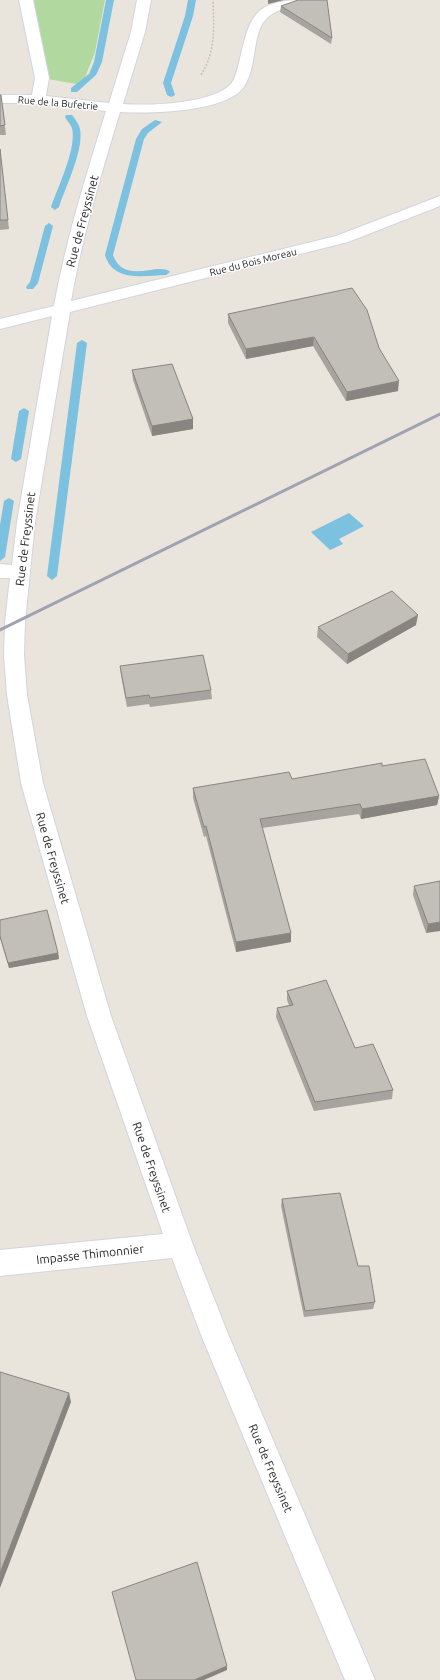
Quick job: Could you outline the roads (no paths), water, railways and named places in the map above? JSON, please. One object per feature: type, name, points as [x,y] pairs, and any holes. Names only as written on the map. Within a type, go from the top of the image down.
[{"type":"street","points":[[26,0],[42,78],[38,100]]},
{"type":"street","name":"Rue de Freyssinet","points":[[144,0],[138,32],[82,213],[70,260],[26,522],[10,571],[15,622],[14,655],[17,695],[32,784],[100,1016],[180,1245],[215,1335],[360,1680]]},
{"type":"street","name":"Rue de la Bufetrie","points":[[0,100],[38,100],[116,107],[155,108],[184,106],[209,101],[226,94],[237,86],[244,75],[256,23],[262,15],[297,0]]},
{"type":"street","name":"Rue du Bois Moreau","points":[[0,324],[62,310],[315,246],[348,236],[440,201]]},
{"type":"street","name":"Impasse Thimonnier","points":[[0,1263],[180,1245]]},
{"type":"water","points":[[349,513],[364,526],[339,539],[343,544],[330,550],[311,532]]},
{"type":"waterway","points":[[74,90],[92,75],[98,62],[110,0]]},
{"type":"waterway","points":[[171,95],[167,83],[189,16],[192,0]]},
{"type":"waterway","points":[[55,207],[75,147],[76,130],[69,117]]},
{"type":"waterway","points":[[158,122],[145,131],[140,139],[109,255],[112,263],[124,272],[141,274],[166,272]]},
{"type":"waterway","points":[[30,287],[34,283],[49,226]]},
{"type":"waterway","points":[[52,576],[82,343]]},
{"type":"waterway","points":[[16,459],[24,411]]},
{"type":"waterway","points":[[0,557],[9,501]]},
{"type":"railway","points":[[0,630],[440,414]]}]
